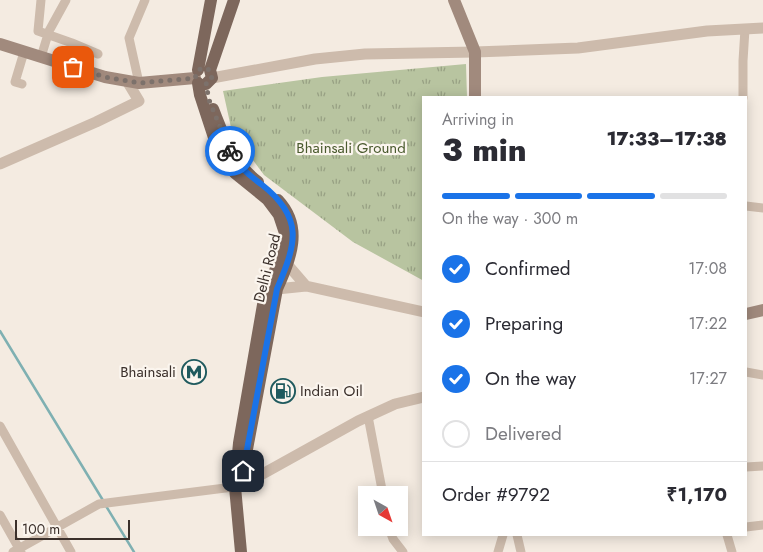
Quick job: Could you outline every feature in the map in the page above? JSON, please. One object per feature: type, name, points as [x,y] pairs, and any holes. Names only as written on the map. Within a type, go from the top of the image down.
[{"type":"main road","points":[[203,77],[211,0]]},
{"type":"main road","points":[[203,77],[234,0]]},
{"type":"main road","points":[[454,0],[475,52],[476,96]]},
{"type":"main road","points":[[1,46],[105,77],[133,82],[203,77]]},
{"type":"main road","name":"Delhi Road","points":[[203,77],[200,95],[220,156],[235,173],[267,199],[279,215],[284,232],[283,262],[273,288],[238,487]]},
{"type":"main road","points":[[747,314],[763,310]]},
{"type":"main road","points":[[238,487],[241,552]]},
{"type":"main road","points":[[238,487],[249,552]]},
{"type":"street","points":[[41,0],[38,32],[98,54]]},
{"type":"street","points":[[41,58],[47,36],[66,0]]},
{"type":"street","points":[[0,164],[139,101],[133,82],[129,38],[145,0]]},
{"type":"street","points":[[203,77],[315,59],[365,54],[578,48],[707,31],[763,28]]},
{"type":"street","points":[[744,96],[745,29]]},
{"type":"street","points":[[22,84],[16,82],[24,52]]},
{"type":"street","points":[[747,206],[763,208]]},
{"type":"street","points":[[283,262],[306,286]]},
{"type":"street","points":[[273,288],[306,286],[422,312]]},
{"type":"street","points":[[747,372],[763,376]]},
{"type":"street","points":[[0,515],[18,551],[104,504],[238,487],[368,416],[395,404],[422,397]]},
{"type":"street","points":[[368,416],[381,486]]},
{"type":"street","points":[[0,426],[71,552]]},
{"type":"street","points":[[747,467],[763,466]]},
{"type":"street","points":[[747,527],[763,525]]},
{"type":"street","points":[[392,536],[403,552]]},
{"type":"street","points":[[498,552],[503,536]]},
{"type":"street","points":[[517,536],[521,552]]},
{"type":"street","points":[[727,536],[732,552]]},
{"type":"green space","name":"Bhainsali Ground","points":[[466,64],[467,96],[422,96],[422,280],[353,242],[264,175],[232,132],[223,91],[322,77]]},
{"type":"waterway","points":[[0,331],[104,502]]},
{"type":"waterway","points":[[106,506],[134,552]]},
{"type":"way so far","points":[[73,67],[105,77],[139,83],[195,78],[196,72],[200,68],[210,70],[211,81],[206,84],[209,100],[230,151]]},
{"type":"place","name":"Bhainsali","points":[[194,372]]},
{"type":"place","name":"Indian Oil","points":[[283,391]]},
{"type":"route","points":[[230,151],[249,175],[268,189],[281,203],[290,215],[294,232],[288,264],[277,289],[243,471]]}]
